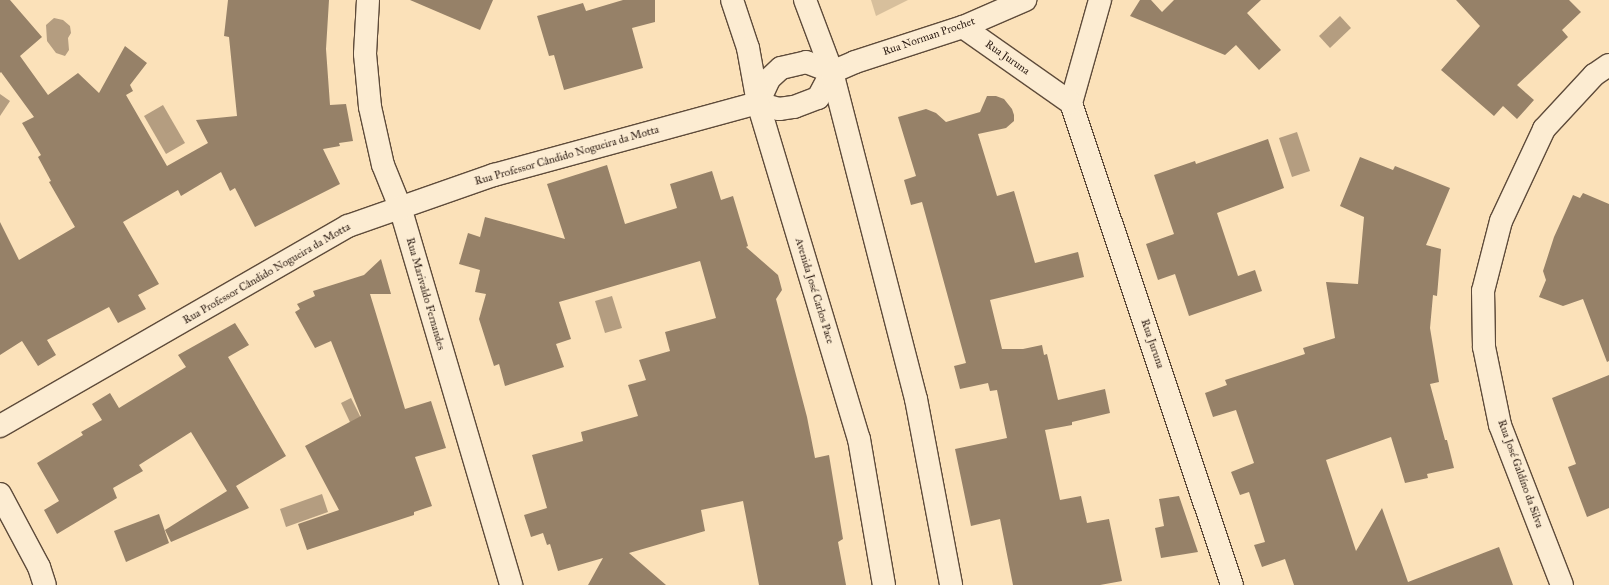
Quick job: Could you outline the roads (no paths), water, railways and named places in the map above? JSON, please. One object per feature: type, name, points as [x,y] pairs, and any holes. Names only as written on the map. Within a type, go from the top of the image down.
[{"type":"street","name":"Rua Marivaldo Fernandes","points":[[368,0],[365,54],[370,107],[383,165],[400,207],[510,585]]},
{"type":"street","name":"Avenida José Carlos Pace","points":[[732,0],[748,48],[758,103],[859,439],[884,585]]},
{"type":"street","points":[[805,0],[832,72],[916,399],[951,585]]},
{"type":"street","name":"Rua Norman Prochet","points":[[832,72],[855,62],[963,27],[1025,0]]},
{"type":"street","points":[[1071,103],[1100,0]]},
{"type":"street","name":"Rua Juruna","points":[[963,27],[1071,103],[1232,585]]},
{"type":"street","points":[[806,62],[832,72],[818,98],[794,107],[779,109],[758,103],[769,79],[781,68],[806,62]]},
{"type":"street","name":"Rua José Galdíno da Silva","points":[[1562,585],[1500,424],[1484,347],[1483,291],[1501,222],[1544,129],[1594,75],[1609,65]]},
{"type":"street","name":"Rua Professor Cândido Nogueira da Motta","points":[[0,426],[348,226],[494,175],[758,103]]},
{"type":"street","points":[[0,494],[39,567],[45,585]]}]
